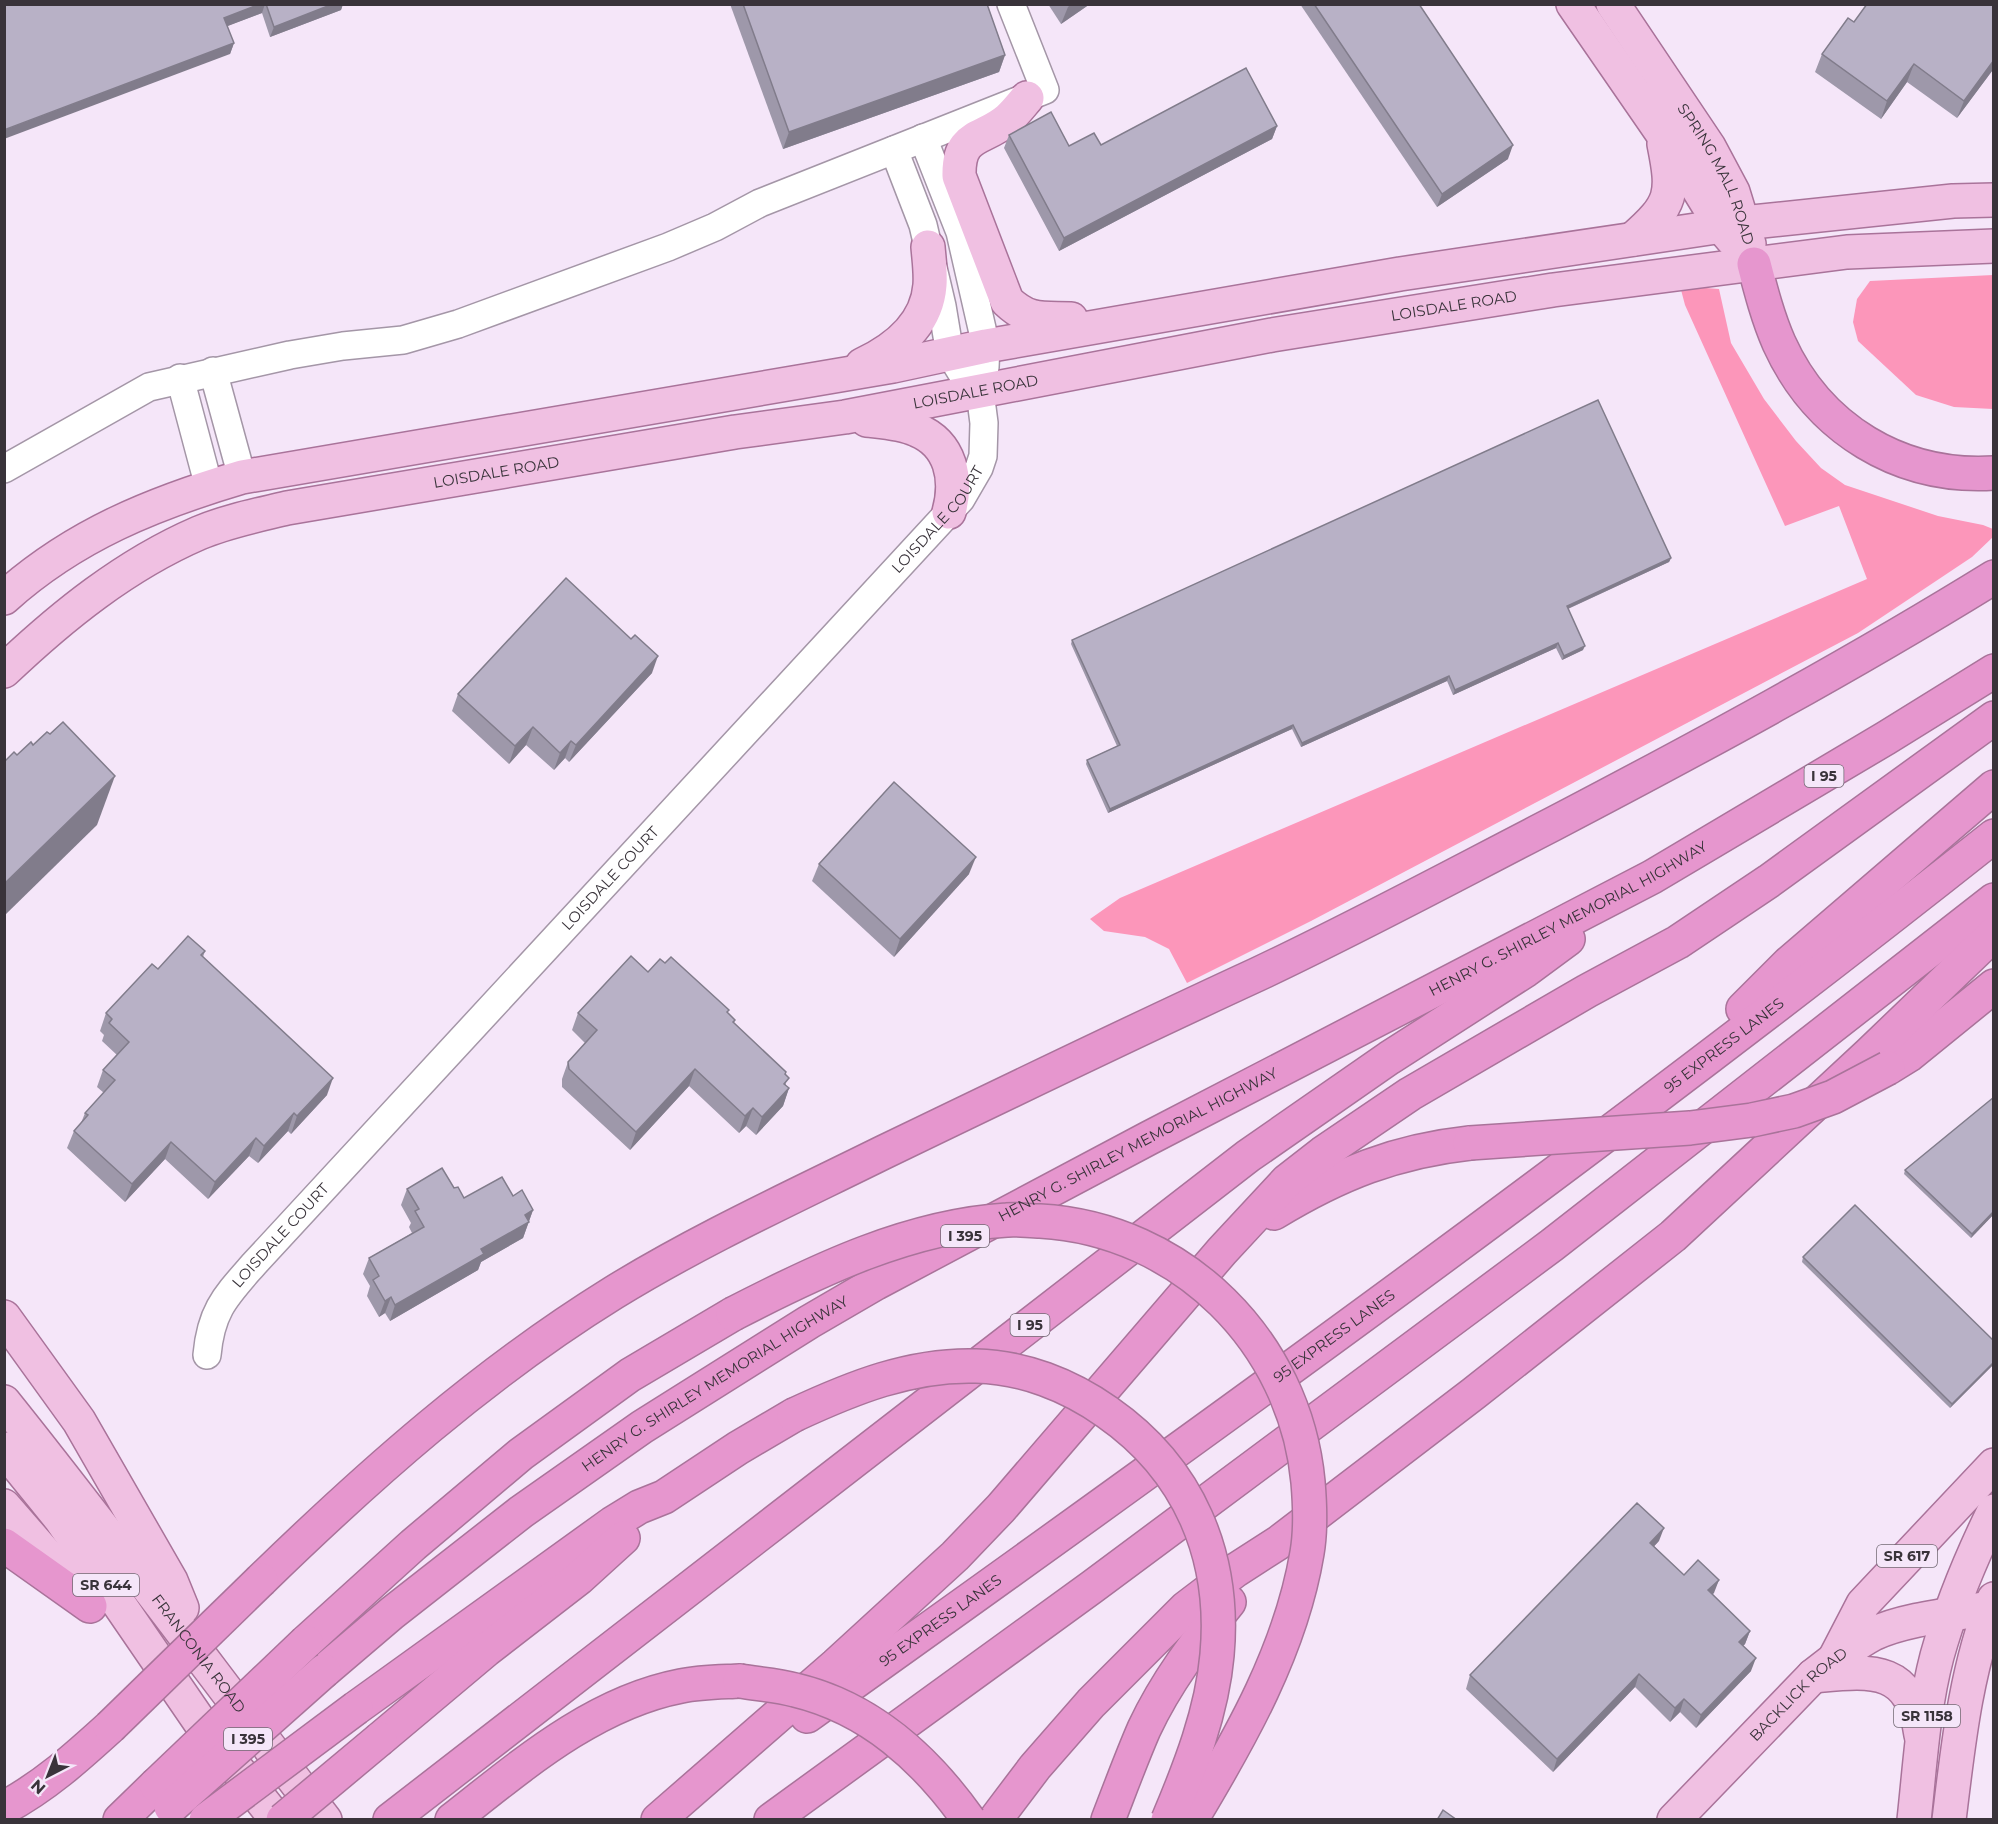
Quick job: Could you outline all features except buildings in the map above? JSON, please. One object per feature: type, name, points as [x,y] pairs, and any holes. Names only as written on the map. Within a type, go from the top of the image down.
[{"type":"highway","points":[[1754,264],[1766,307],[1780,344],[1796,373],[1822,406],[1845,429],[1862,442],[1885,454],[1911,463],[1969,475],[1994,473]]},
{"type":"highway","points":[[4,1808],[34,1791],[63,1770],[369,1479],[436,1422],[554,1332],[650,1272],[752,1217],[1001,1095],[1258,974],[1440,883],[1814,685],[1994,578]]},
{"type":"highway","name":"HENRY G. SHIRLEY MEMORIAL HIGHWAY","points":[[162,1804],[392,1613],[521,1512],[642,1427],[809,1322],[876,1283],[1149,1137],[1652,877],[1887,738],[1994,671]]},
{"type":"highway","points":[[660,1820],[836,1665],[955,1556],[1001,1508],[1222,1251],[1287,1181],[1323,1153],[1410,1094],[1501,1040],[1678,942],[1769,881],[1994,718]]},
{"type":"highway","points":[[1636,1113],[1789,963],[1994,787]]},
{"type":"highway","name":"95 EXPRESS LANES","points":[[660,1820],[1315,1351],[1636,1113],[1994,836]]},
{"type":"highway","name":"I 95","points":[[390,1820],[1248,1156],[1389,1058],[1526,970],[1652,877]]},
{"type":"highway","points":[[771,1820],[1412,1351],[1650,1171],[1994,900]]},
{"type":"highway","points":[[995,1820],[1035,1767],[1076,1720],[1186,1608],[1236,1570],[1278,1543],[1530,1350],[1673,1236],[1994,934]]},
{"type":"highway","points":[[1222,1251],[1266,1218],[1343,1175],[1415,1151],[1470,1143],[1690,1128],[1752,1120],[1794,1111],[1833,1097],[1888,1068],[1910,1054],[1994,986]]},
{"type":"highway","points":[[120,1820],[162,1804],[306,1642],[412,1545],[521,1454],[630,1374],[733,1314],[787,1286],[887,1245],[941,1230],[1008,1220],[1090,1227],[1129,1240],[1157,1253],[1190,1274],[1217,1295],[1238,1318],[1273,1366],[1301,1434],[1310,1500],[1307,1552],[1298,1592],[1262,1690],[1224,1765],[1191,1820]]},
{"type":"highway","points":[[206,1820],[356,1708],[612,1523],[639,1507],[664,1497],[738,1448],[794,1416],[844,1392],[882,1379],[948,1367],[977,1366],[1010,1370],[1068,1388],[1125,1424],[1149,1445],[1170,1471],[1187,1499],[1203,1533],[1212,1567],[1217,1603],[1217,1653],[1210,1698],[1194,1753],[1168,1820]]},
{"type":"highway","points":[[283,1820],[486,1650],[579,1578],[648,1517],[664,1497]]},
{"type":"highway","points":[[1108,1820],[1145,1728],[1164,1692],[1185,1659],[1278,1543]]},
{"type":"highway","points":[[4,1545],[90,1606]]},
{"type":"highway","points":[[452,1820],[534,1756],[615,1708],[679,1686],[740,1681],[795,1690],[834,1703],[865,1719],[898,1741],[925,1765],[969,1820]]},
{"type":"main road","name":"SPRING MALL ROAD","points":[[1573,4],[1680,159],[1732,225],[1754,264]]},
{"type":"main road","name":"SPRING MALL ROAD","points":[[1613,4],[1709,147],[1733,192],[1732,225]]},
{"type":"main road","points":[[1027,98],[1006,121],[983,133],[965,147],[959,162],[959,176],[1007,301],[1020,313],[1034,318],[1076,320],[1153,316]]},
{"type":"main road","points":[[1633,239],[1656,216],[1669,195],[1671,179],[1663,135]]},
{"type":"main road","points":[[4,598],[47,564],[105,528],[146,509],[243,477],[840,375],[986,346],[1400,274],[1732,225],[1953,201],[1994,200]]},
{"type":"main road","name":"LOISDALE ROAD","points":[[4,671],[71,613],[137,564],[201,532],[242,518],[342,498],[724,434],[845,417],[1272,335],[1554,290],[1847,252],[1994,246]]},
{"type":"main road","points":[[840,375],[889,351],[906,337],[916,324],[930,286],[928,247]]},
{"type":"main road","points":[[845,417],[898,424],[918,430],[933,438],[951,464],[954,495],[950,512]]},
{"type":"main road","points":[[4,1317],[79,1421],[125,1500],[171,1581],[206,1665]]},
{"type":"main road","name":"FRANCONIA ROAD","points":[[4,1402],[152,1591],[325,1820]]},
{"type":"main road","name":"SR 644","points":[[4,1449],[60,1518],[202,1725],[277,1820]]},
{"type":"main road","name":"SR 617","points":[[1824,1667],[1863,1604],[1994,1465]]},
{"type":"main road","points":[[4,1506],[90,1606],[202,1725]]},
{"type":"main road","name":"SR 1158","points":[[1914,1820],[1922,1744],[1936,1658],[1970,1562],[1994,1511]]},
{"type":"main road","name":"BACKLICK ROAD","points":[[1674,1820],[1824,1667],[1875,1633],[1992,1605]]},
{"type":"main road","name":"SR 1158","points":[[1949,1820],[1964,1715],[1978,1647],[1992,1605]]},
{"type":"main road","points":[[1824,1667],[1886,1677],[1898,1683],[1914,1706],[1919,1721],[1922,1744]]},
{"type":"street","points":[[4,469],[149,387],[213,371],[343,346],[403,340],[458,324],[668,247],[716,227],[760,203],[1045,90],[1011,4]]},
{"type":"street","name":"LOISDALE COURT","points":[[207,1354],[209,1332],[216,1312],[227,1295],[254,1264],[961,499],[979,468],[983,456],[984,423],[980,392],[986,346],[960,232],[923,138]]},
{"type":"street","points":[[894,150],[923,225],[942,306],[950,354],[961,372],[980,392]]},
{"type":"street","points":[[213,371],[243,477]]},
{"type":"street","points":[[180,378],[209,487]]},
{"type":"shaded area","points":[[1993,275],[1993,409],[1954,407],[1916,395],[1858,341],[1853,322],[1857,299],[1870,281]]},
{"type":"shaded area","points":[[1680,286],[1719,289],[1731,343],[1764,399],[1796,441],[1821,468],[1845,485],[1938,516],[1993,529],[1993,537],[1972,557],[1858,633],[1311,921],[1187,983],[1169,949],[1145,937],[1104,931],[1090,919],[1120,898],[1867,579],[1839,506],[1785,526],[1685,305]]}]
